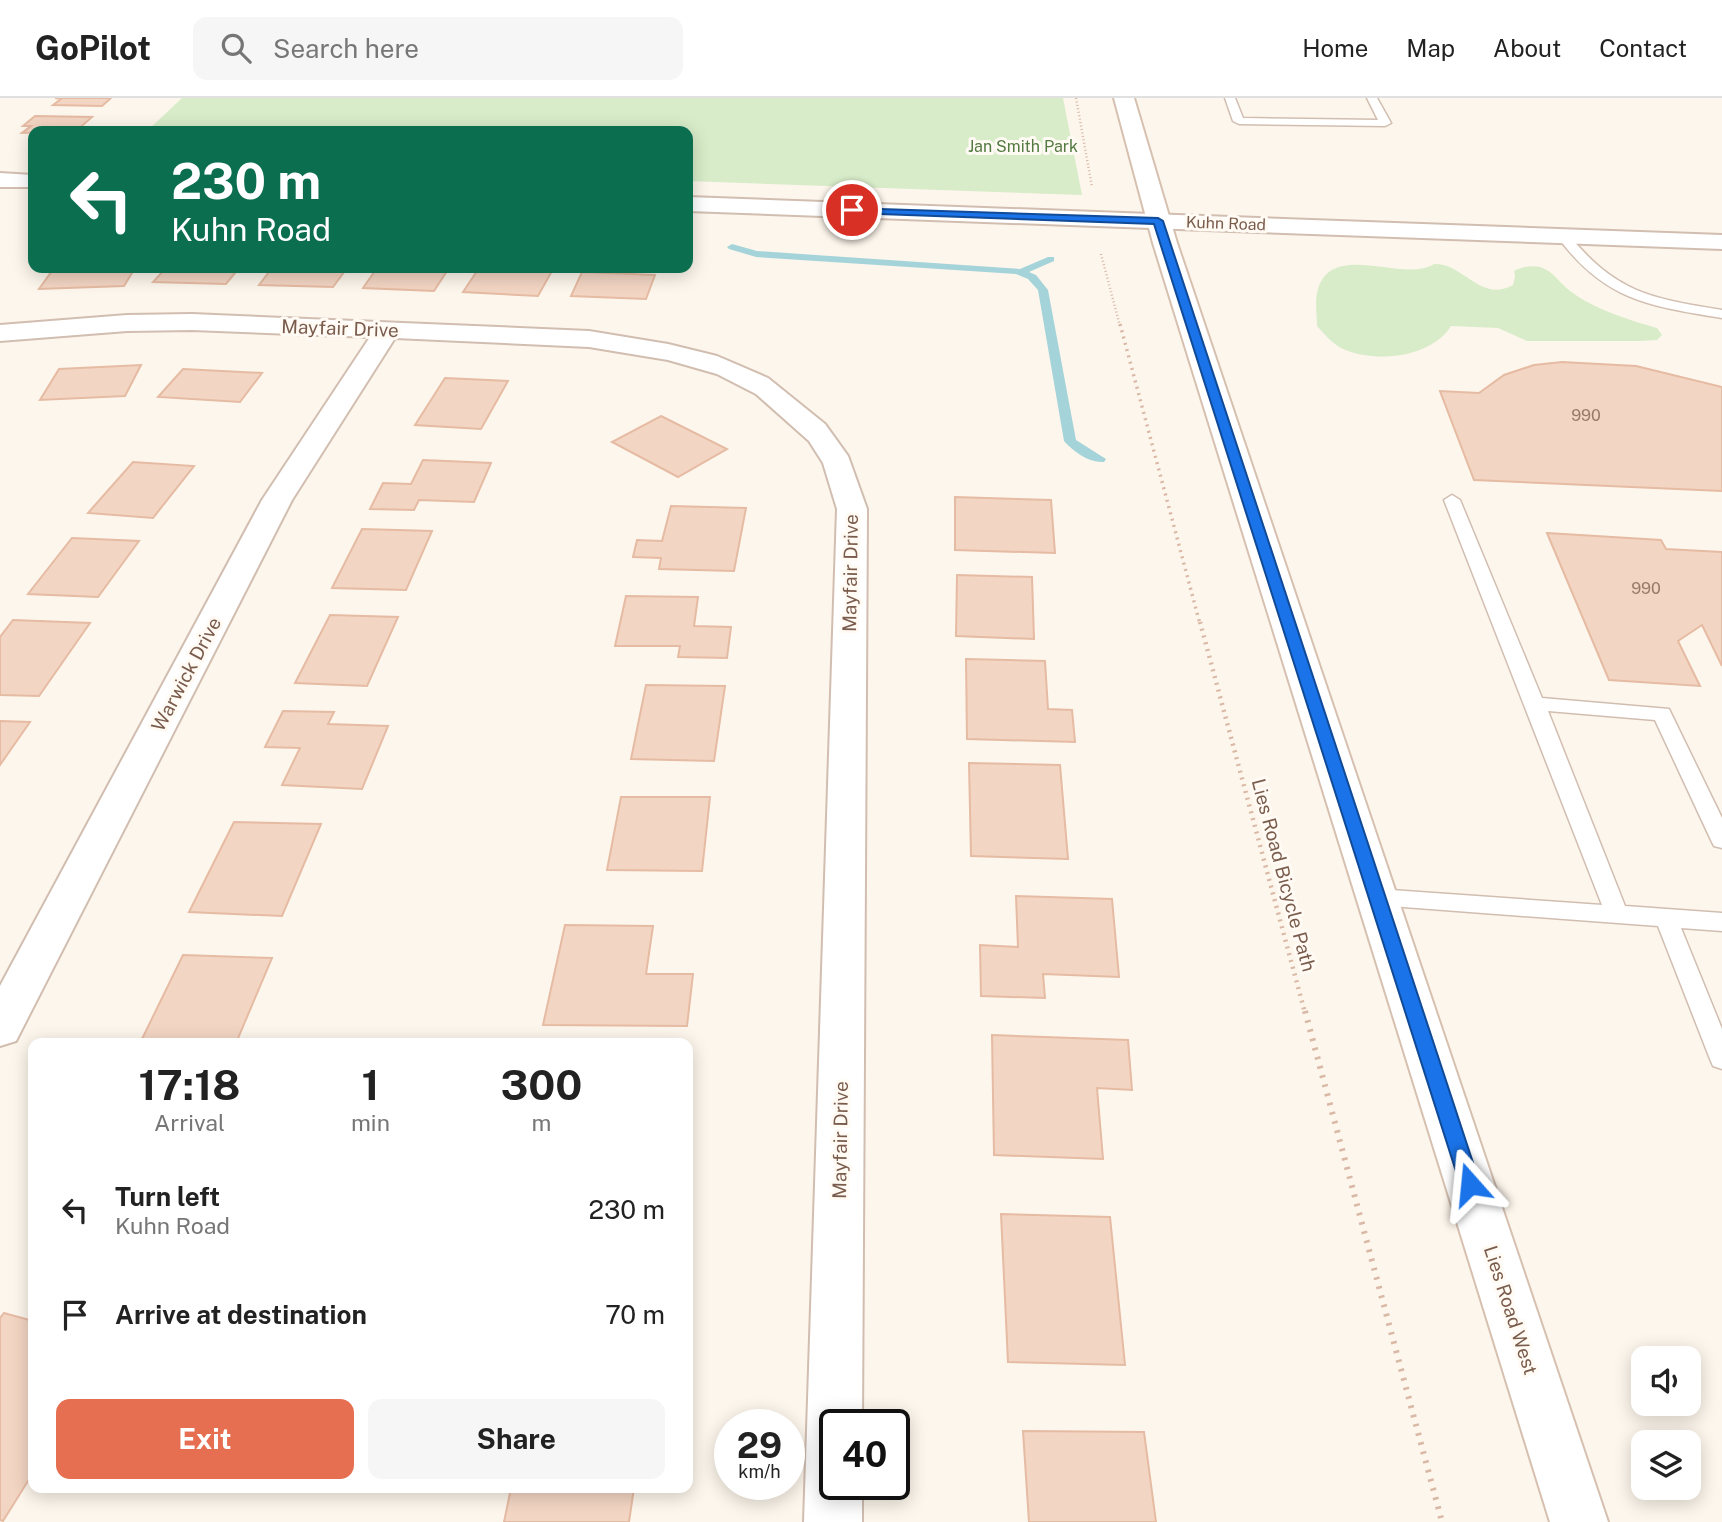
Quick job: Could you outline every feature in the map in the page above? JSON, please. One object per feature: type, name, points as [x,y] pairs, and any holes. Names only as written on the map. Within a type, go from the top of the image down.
[{"type":"street","name":"Lies Road West","points":[[1124,98],[1158,221],[1579,1522]]},
{"type":"street","points":[[0,180],[28,181]]},
{"type":"street","name":"Kuhn Road","points":[[693,204],[1722,242]]},
{"type":"street","name":"Mayfair Drive","points":[[0,333],[65,326],[166,322],[589,339],[663,350],[746,377],[789,407],[817,432],[839,467],[852,509],[833,1522]]},
{"type":"street","name":"Warwick Drive","points":[[0,1028],[277,500],[388,330]]},
{"type":"lane","points":[[1230,98],[1239,121],[1385,122],[1372,98]]},
{"type":"lane","points":[[1563,236],[1603,281],[1643,300],[1722,314]]},
{"type":"lane","points":[[1452,500],[1617,914]]},
{"type":"lane","points":[[1535,704],[1662,714],[1722,840]]},
{"type":"lane","points":[[1377,897],[1722,922]]},
{"type":"lane","points":[[1666,918],[1722,1059]]},
{"type":"path","points":[[1076,98],[1094,198]]},
{"type":"path","name":"Lies Road Bicycle Path","points":[[1100,250],[1442,1522]]},
{"type":"green space","name":"Jan Smith Park","points":[[182,98],[1063,98],[1082,195],[693,181],[693,126],[152,126]]},
{"type":"green space","points":[[1434,264],[1445,265],[1491,289],[1513,285],[1514,271],[1523,267],[1540,267],[1590,303],[1623,318],[1657,328],[1662,335],[1657,340],[1640,341],[1527,341],[1498,328],[1451,326],[1442,337],[1430,345],[1401,355],[1385,357],[1354,353],[1341,348],[1317,326],[1317,293],[1324,277],[1336,268],[1368,265],[1421,269]]},
{"type":"building","points":[[55,98],[111,98],[102,106],[53,105],[61,99]]},
{"type":"building","points":[[35,116],[92,117],[82,126],[23,126]]},
{"type":"building","points":[[50,273],[132,273],[124,286],[39,289]]},
{"type":"building","points":[[161,273],[235,273],[226,284],[153,282]]},
{"type":"building","points":[[268,273],[343,273],[333,287],[259,285]]},
{"type":"building","points":[[374,273],[446,273],[434,291],[363,288]]},
{"type":"building","points":[[476,273],[551,273],[538,296],[463,292]]},
{"type":"building","points":[[582,273],[655,275],[646,299],[571,296]]},
{"type":"building","points":[[1562,362],[1636,366],[1722,387],[1722,491],[1474,480],[1440,391],[1479,393],[1504,375],[1534,365]]},
{"type":"building","points":[[141,365],[125,396],[40,400],[59,369]]},
{"type":"building","points":[[183,369],[262,373],[240,402],[158,397]]},
{"type":"building","points":[[445,378],[508,381],[481,429],[415,425]]},
{"type":"building","points":[[661,416],[727,449],[678,477],[612,442]]},
{"type":"building","points":[[423,460],[491,463],[474,502],[419,500],[414,510],[370,509],[383,483],[411,484]]},
{"type":"building","points":[[133,462],[194,466],[153,518],[88,513]]},
{"type":"building","points":[[955,497],[1051,500],[1055,553],[955,550]]},
{"type":"building","points":[[671,506],[746,508],[734,571],[659,569],[661,558],[633,557],[637,540],[662,541]]},
{"type":"building","points":[[362,529],[432,531],[406,590],[332,588]]},
{"type":"building","points":[[1547,533],[1661,540],[1666,549],[1722,552],[1722,666],[1702,625],[1678,641],[1700,686],[1609,680]]},
{"type":"building","points":[[72,538],[139,541],[98,597],[28,594]]},
{"type":"building","points":[[957,575],[1032,577],[1034,639],[956,636]]},
{"type":"building","points":[[626,596],[698,597],[694,626],[731,627],[727,658],[678,657],[680,646],[615,646]]},
{"type":"building","points":[[330,615],[398,617],[367,686],[295,683]]},
{"type":"building","points":[[13,620],[90,623],[39,696],[0,695],[0,637]]},
{"type":"building","points":[[966,659],[1045,661],[1048,709],[1072,710],[1075,742],[967,739]]},
{"type":"building","points":[[646,685],[725,686],[714,761],[631,759]]},
{"type":"building","points":[[283,711],[334,712],[328,724],[388,726],[362,789],[282,785],[300,748],[265,747]]},
{"type":"building","points":[[0,721],[30,722],[0,765]]},
{"type":"building","points":[[969,763],[1060,765],[1068,859],[971,856]]},
{"type":"building","points":[[621,797],[710,797],[702,871],[607,870]]},
{"type":"building","points":[[234,822],[321,824],[282,916],[189,912]]},
{"type":"building","points":[[1016,896],[1112,899],[1119,977],[1043,974],[1045,998],[981,996],[980,945],[1018,947]]},
{"type":"building","points":[[565,925],[653,926],[646,974],[693,974],[687,1026],[543,1025]]},
{"type":"building","points":[[183,955],[272,958],[238,1038],[142,1038]]},
{"type":"building","points":[[992,1035],[1128,1040],[1132,1090],[1097,1088],[1103,1159],[994,1155]]},
{"type":"building","points":[[1001,1214],[1110,1217],[1125,1365],[1008,1362]]},
{"type":"building","points":[[4,1313],[28,1320],[28,1481],[3,1521],[0,1520],[0,1318]]},
{"type":"building","points":[[1023,1431],[1144,1432],[1156,1522],[1029,1522]]},
{"type":"building","points":[[510,1493],[633,1493],[629,1522],[504,1522]]},
{"type":"waterway","points":[[732,247],[756,254],[1018,271],[1032,277],[1043,290],[1070,441],[1082,451],[1100,459]]},
{"type":"waterway","points":[[1021,272],[1051,259]]},
{"type":"route","points":[[852,210],[1158,221],[1470,1184]]}]
